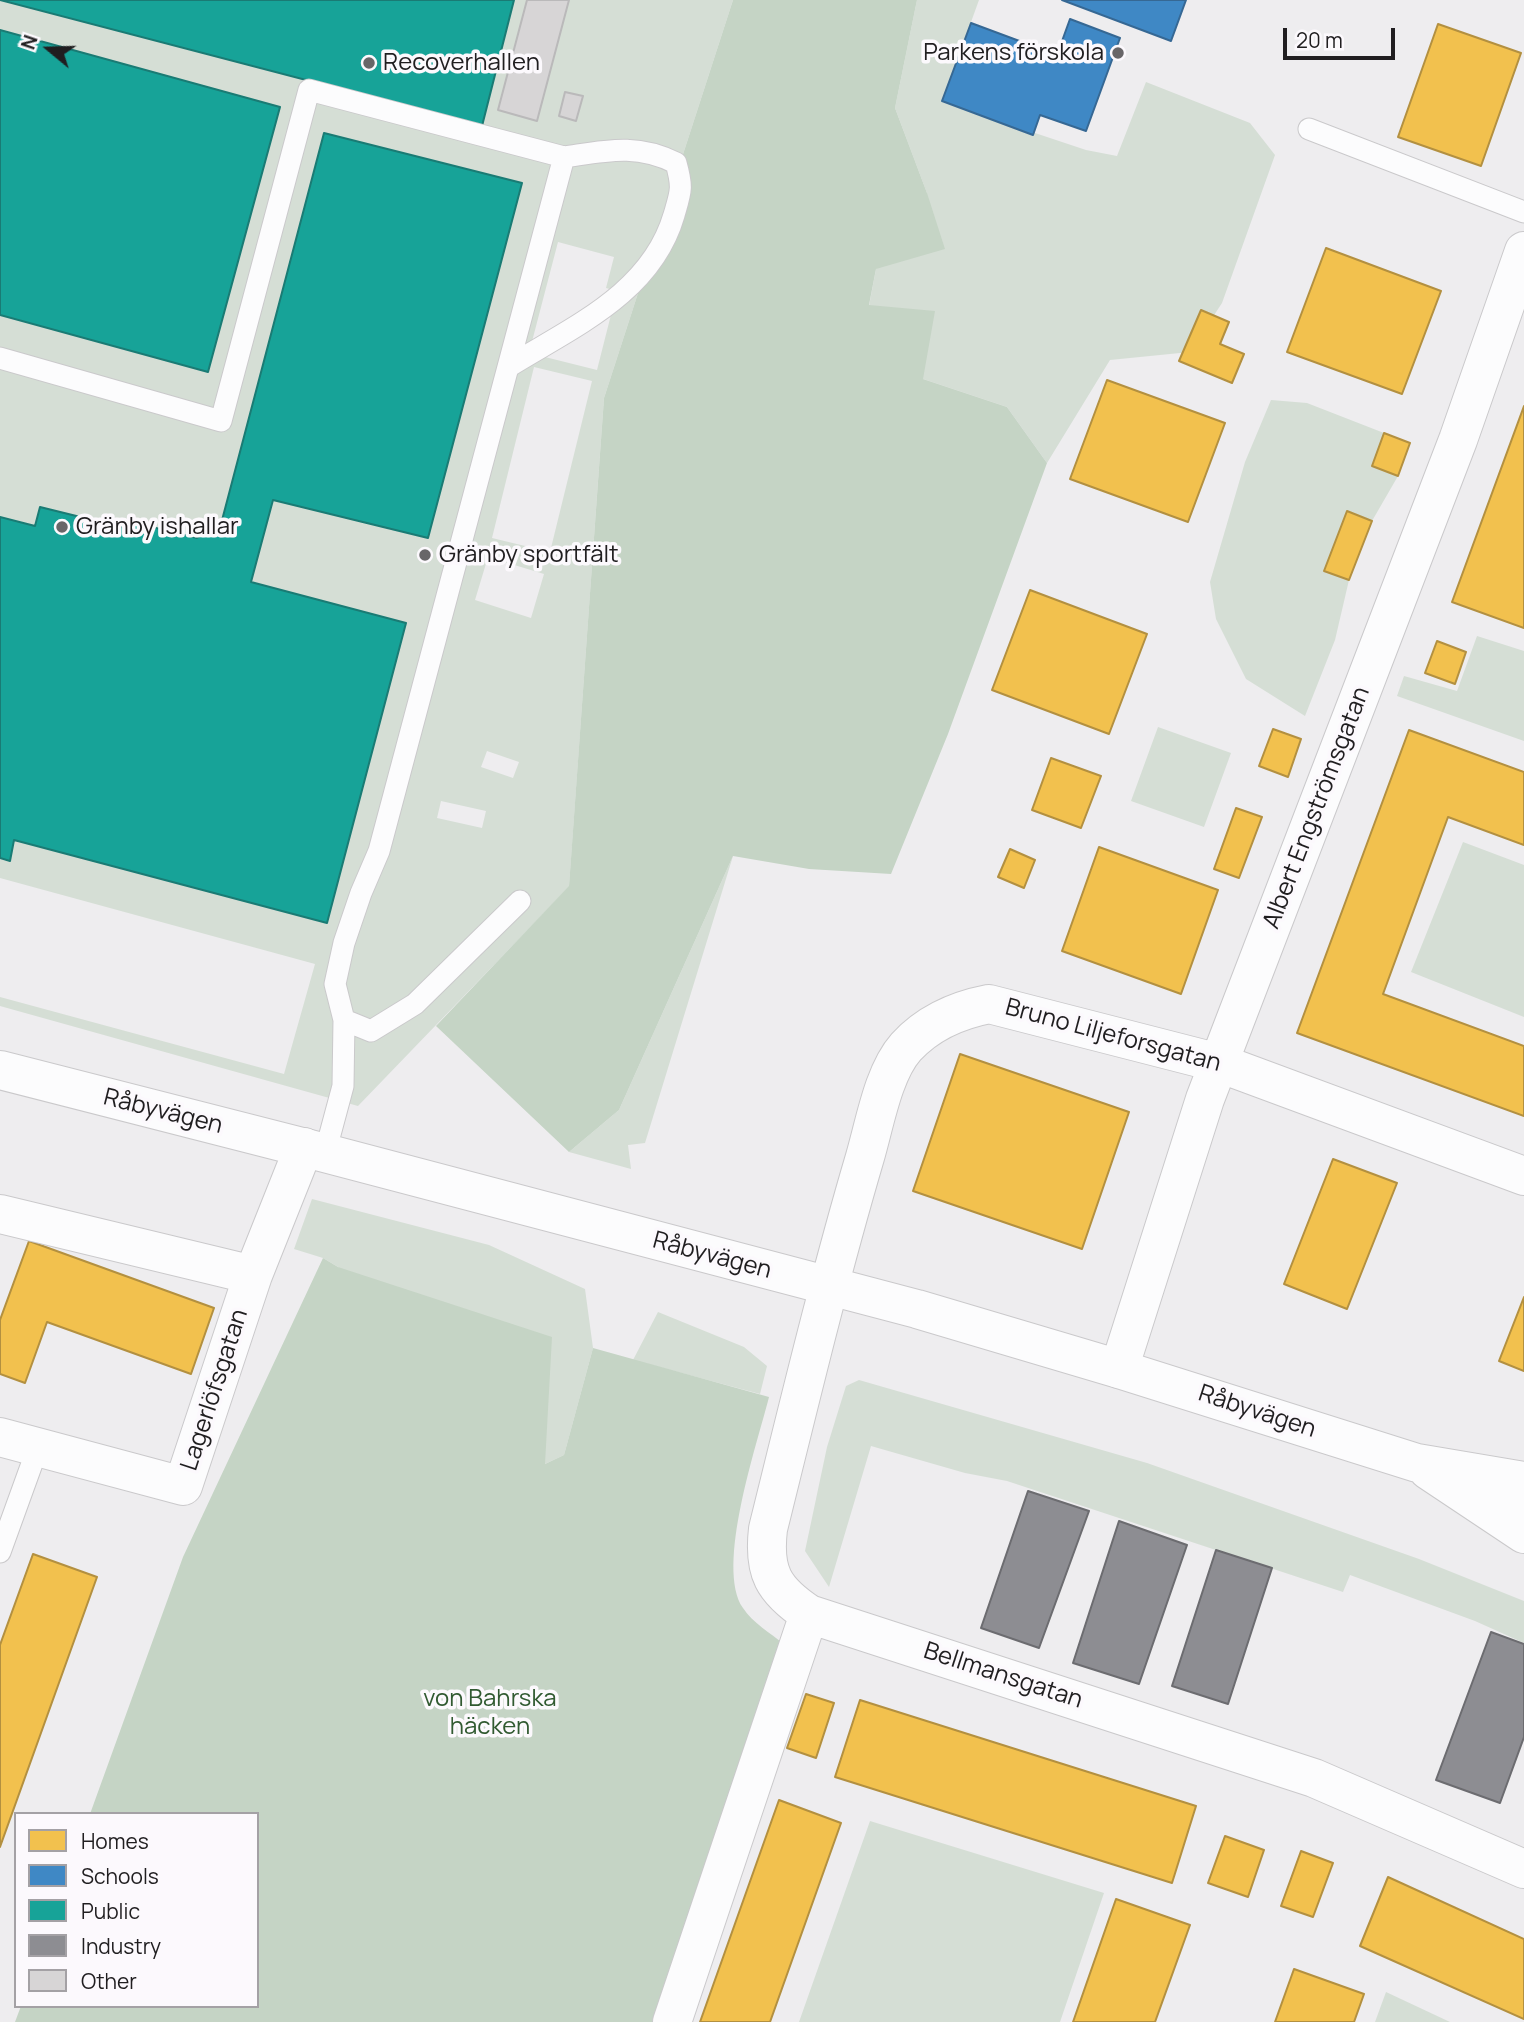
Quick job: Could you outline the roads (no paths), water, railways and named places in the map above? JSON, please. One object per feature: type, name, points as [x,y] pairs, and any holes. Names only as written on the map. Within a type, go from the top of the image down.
[{"type":"street","name":"Albert Engströmsgatan","points":[[1119,1368],[1205,1099],[1458,440],[1524,251]]},
{"type":"street","name":"Bruno Liljeforsgatan","points":[[829,1287],[891,1070],[905,1048],[941,1019],[966,1008],[989,1003],[1219,1063],[1524,1176]]},
{"type":"street","name":"Råbyvägen","points":[[0,1070],[917,1309],[1119,1368],[1417,1463],[1524,1482]]},
{"type":"street","name":"Lagerlöfsgatan","points":[[0,1437],[183,1486],[253,1275],[314,1150]]},
{"type":"street","name":"Lagerlöfsgatan","points":[[2,1219],[253,1275]]},
{"type":"street","name":"Bellmansgatan","points":[[829,1287],[768,1529],[767,1568],[776,1586],[789,1600],[809,1614],[1314,1777],[1524,1869]]},
{"type":"street","name":"Råbyvägen","points":[[1417,1463],[1524,1534]]},
{"type":"street","points":[[672,2022],[809,1614]]},
{"type":"lane","points":[[0,358],[220,421],[309,90],[564,157],[621,149],[659,155],[676,163],[683,186],[667,238],[641,277],[620,297],[508,367]]},
{"type":"lane","points":[[1309,129],[1524,212]]},
{"type":"lane","points":[[314,1150],[343,1086],[344,1020],[335,984],[344,943],[379,851],[564,157]]},
{"type":"lane","points":[[344,1020],[371,1031],[415,1004],[520,901]]},
{"type":"lane","points":[[0,1552],[38,1447]]},
{"type":"lane","name":"Råbyvägen","points":[[1417,1463],[1524,1507]]},
{"type":"place","name":"Parkens förskola","points":[[1118,53]]},
{"type":"place","name":"Recoverhallen","points":[[369,63]]},
{"type":"place","name":"Gränby ishallar","points":[[62,527]]},
{"type":"place","name":"Gränby sportfält","points":[[425,555]]},
{"type":"park label","name":"von Bahrska häcken","points":[[490,1713]]}]
